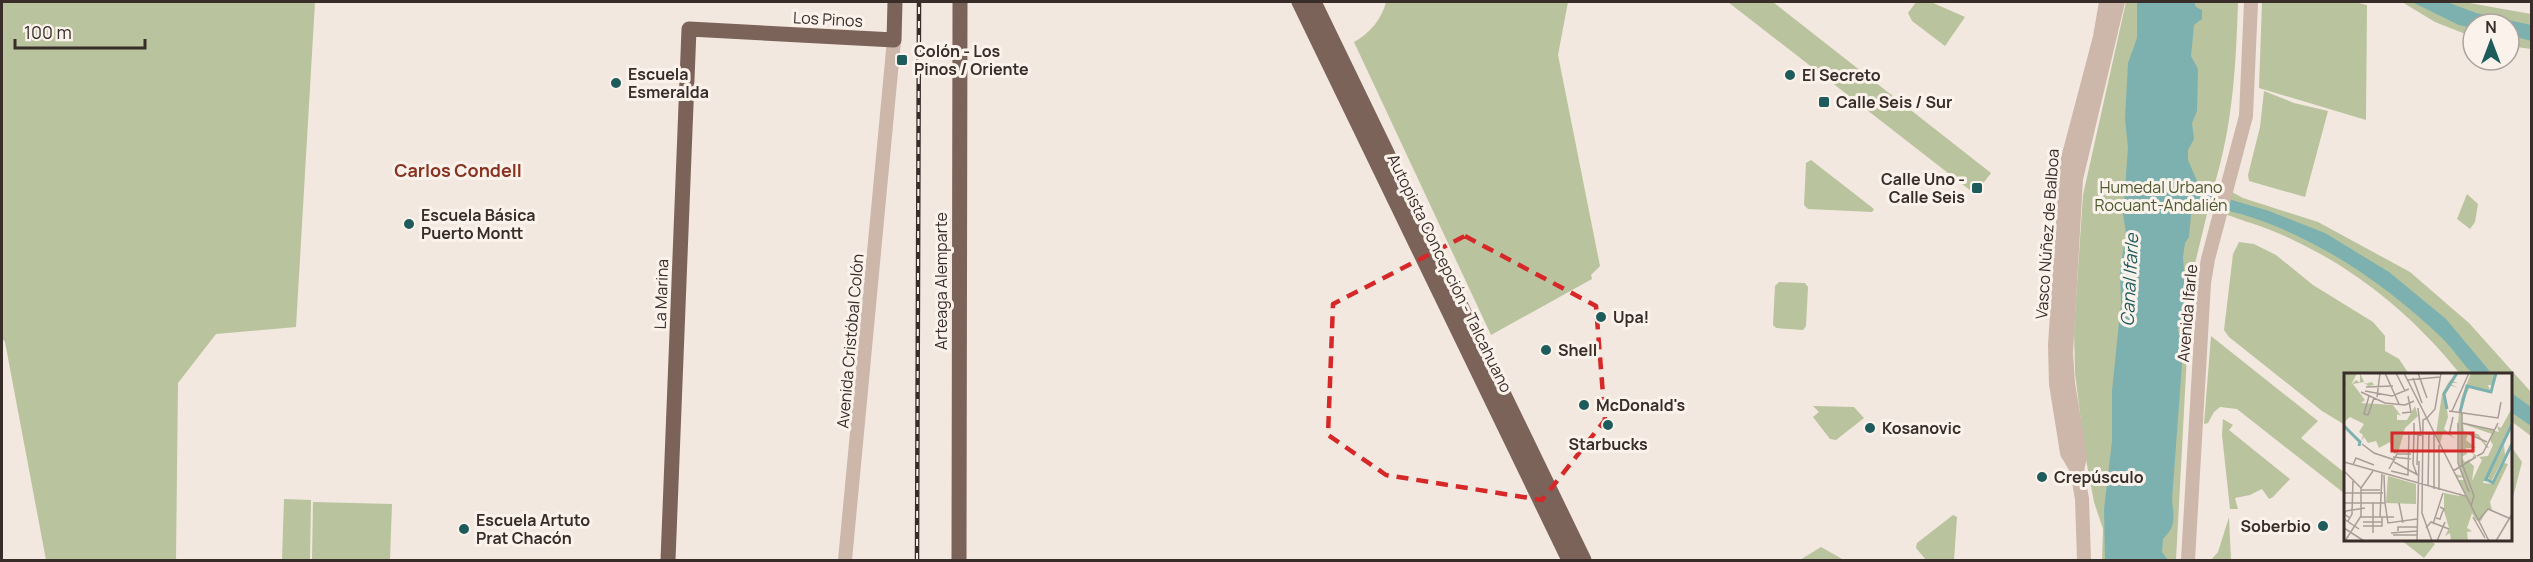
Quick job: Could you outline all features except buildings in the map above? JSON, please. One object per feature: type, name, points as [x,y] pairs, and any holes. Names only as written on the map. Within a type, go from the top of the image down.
[{"type":"main road","points":[[894,40],[895,2]]},
{"type":"main road","name":"Arteaga Alemparte","points":[[958,561],[960,2]]},
{"type":"main road","name":"Autopista Concepción - Talcahuano","points":[[1299,2],[1569,561]]},
{"type":"main road","name":"Autopista Concepción - Talcahuano","points":[[1314,2],[1584,561]]},
{"type":"main road","name":"Los Pinos","points":[[689,29],[894,40]]},
{"type":"main road","name":"La Marina","points":[[668,561],[689,29]]},
{"type":"street","name":"Vasco Núñez de Balboa","points":[[2084,561],[2084,513],[2076,470],[2067,453],[2055,360],[2068,150],[2100,37],[2106,2]]},
{"type":"street","name":"Vasco Núñez de Balboa","points":[[2076,470],[2080,457],[2068,383],[2066,353],[2076,178],[2118,2]]},
{"type":"street","name":"Avenida Ifarle","points":[[2188,561],[2204,283],[2246,116],[2251,2]]},
{"type":"street","name":"Avenida Cristóbal Colón","points":[[845,561],[894,40]]},
{"type":"highlighted area","points":[[1465,236],[1596,306],[1605,420],[1542,500],[1386,475],[1328,435],[1333,304]]},
{"type":"green space","points":[[2,2],[315,2],[296,327],[216,334],[178,383],[176,560],[46,560],[5,342],[2,338]]},
{"type":"green space","points":[[1386,2],[1568,2],[1558,55],[1600,266],[1591,275],[1592,279],[1491,335],[1354,42],[1374,25]]},
{"type":"green space","points":[[1728,2],[1773,2],[1991,173],[1975,194]]},
{"type":"green space","points":[[1916,2],[1931,2],[1965,17],[1945,46],[1912,21],[1908,13]]},
{"type":"green space","name":"Humedal Urbano Rocuant-Andalién","points":[[2126,2],[2238,2],[2235,71],[2230,116],[2215,183],[2243,198],[2318,222],[2410,272],[2469,323],[2531,392],[2531,436],[2512,422],[2512,373],[2459,373],[2439,349],[2392,304],[2339,265],[2282,235],[2251,223],[2218,213],[2207,214],[2191,280],[2176,560],[2102,560],[2103,529],[2094,502],[2085,454],[2075,373],[2074,329],[2083,195]]},
{"type":"green space","points":[[2262,2],[2355,2],[2367,5],[2366,120],[2259,88]]},
{"type":"green space","points":[[2402,2],[2464,2],[2520,12],[2461,12],[2461,32],[2435,22]]},
{"type":"green space","points":[[2521,12],[2531,14],[2531,49],[2521,48]]},
{"type":"green space","points":[[2264,91],[2294,103],[2328,111],[2305,197],[2249,181],[2248,175],[2260,127]]},
{"type":"green space","points":[[1811,160],[1874,209],[1872,212],[1808,209],[1804,205],[1806,163]]},
{"type":"green space","points":[[2467,194],[2478,204],[2475,222],[2470,229],[2457,219]]},
{"type":"green space","points":[[2239,242],[2254,244],[2276,255],[2313,285],[2373,322],[2385,336],[2385,351],[2399,359],[2408,373],[2344,373],[2344,424],[2322,411],[2229,337],[2224,330],[2233,254]]},
{"type":"green space","points":[[1779,282],[1805,283],[1808,287],[1806,326],[1803,330],[1776,328],[1773,325],[1775,286]]},
{"type":"green space","points":[[2211,336],[2318,421],[2301,438],[2344,472],[2344,493],[2237,409],[2220,407],[2208,423],[2204,424]]},
{"type":"green space","points":[[1813,406],[1854,407],[1864,418],[1836,440],[1830,439],[1813,417],[1819,412]]},
{"type":"green space","points":[[2223,419],[2233,425],[2229,430],[2290,479],[2273,497],[2269,499],[2262,489],[2250,495],[2235,498],[2238,509],[2230,509],[2222,435]]},
{"type":"green space","points":[[2512,447],[2522,462],[2512,501]]},
{"type":"green space","points":[[284,499],[311,500],[310,560],[282,560]]},
{"type":"green space","points":[[313,502],[392,504],[390,560],[312,560]]},
{"type":"green space","points":[[1953,515],[1957,517],[1954,560],[1926,560],[1916,548],[1917,543]]},
{"type":"green space","points":[[2229,517],[2231,560],[2211,560],[2218,552]]},
{"type":"green space","points":[[2402,541],[2431,541],[2435,544],[2424,558]]},
{"type":"green space","points":[[1821,547],[1844,560],[1800,560]]},
{"type":"water","name":"Humedal Urbano Rocuant-Andalién","points":[[2137,2],[2194,2],[2196,7],[2202,10],[2202,19],[2194,25],[2191,56],[2198,69],[2197,111],[2192,123],[2194,139],[2188,150],[2188,160],[2197,181],[2232,200],[2269,211],[2325,233],[2389,272],[2446,319],[2491,373],[2472,373],[2443,339],[2421,319],[2374,281],[2323,249],[2241,214],[2211,206],[2201,206],[2191,215],[2189,237],[2185,243],[2183,257],[2186,295],[2178,330],[2183,350],[2172,500],[2173,517],[2172,526],[2163,539],[2162,552],[2168,560],[2105,560],[2104,509],[2112,441],[2112,391],[2121,303],[2120,270],[2126,233],[2123,214],[2128,148],[2125,119],[2128,63],[2137,38]]},
{"type":"water","points":[[2412,2],[2447,2],[2473,12],[2461,12],[2461,25]]},
{"type":"water","points":[[2521,23],[2531,25],[2531,41],[2521,38]]},
{"type":"water","points":[[2512,393],[2531,407],[2531,426],[2512,413]]},
{"type":"railway","points":[[917,560],[919,2]]},
{"type":"place","name":"Colón - Los Pinos / Oriente","points":[[902,60]]},
{"type":"place","name":"El Secreto","points":[[1790,75]]},
{"type":"place","name":"Escuela Esmeralda","points":[[616,83]]},
{"type":"place","name":"Calle Seis / Sur","points":[[1824,102]]},
{"type":"place","name":"Calle Uno - Calle Seis","points":[[1977,188]]},
{"type":"place","name":"Escuela Básica Puerto Montt","points":[[409,224]]},
{"type":"place","name":"Upa!","points":[[1601,317]]},
{"type":"place","name":"Shell","points":[[1546,350]]},
{"type":"place","name":"McDonald's","points":[[1584,405]]},
{"type":"place","name":"Starbucks","points":[[1608,425]]},
{"type":"place","name":"Kosanovic","points":[[1870,428]]},
{"type":"place","name":"Crepúsculo","points":[[2042,477]]},
{"type":"place","name":"Soberbio","points":[[2323,526]]},
{"type":"place","name":"Escuela Artuto Prat Chacón","points":[[464,529]]},
{"type":"district","name":"Carlos Condell","points":[[458,171]]},
{"type":"water label","name":"Canal Ifarle","points":[[2130,280]]}]
